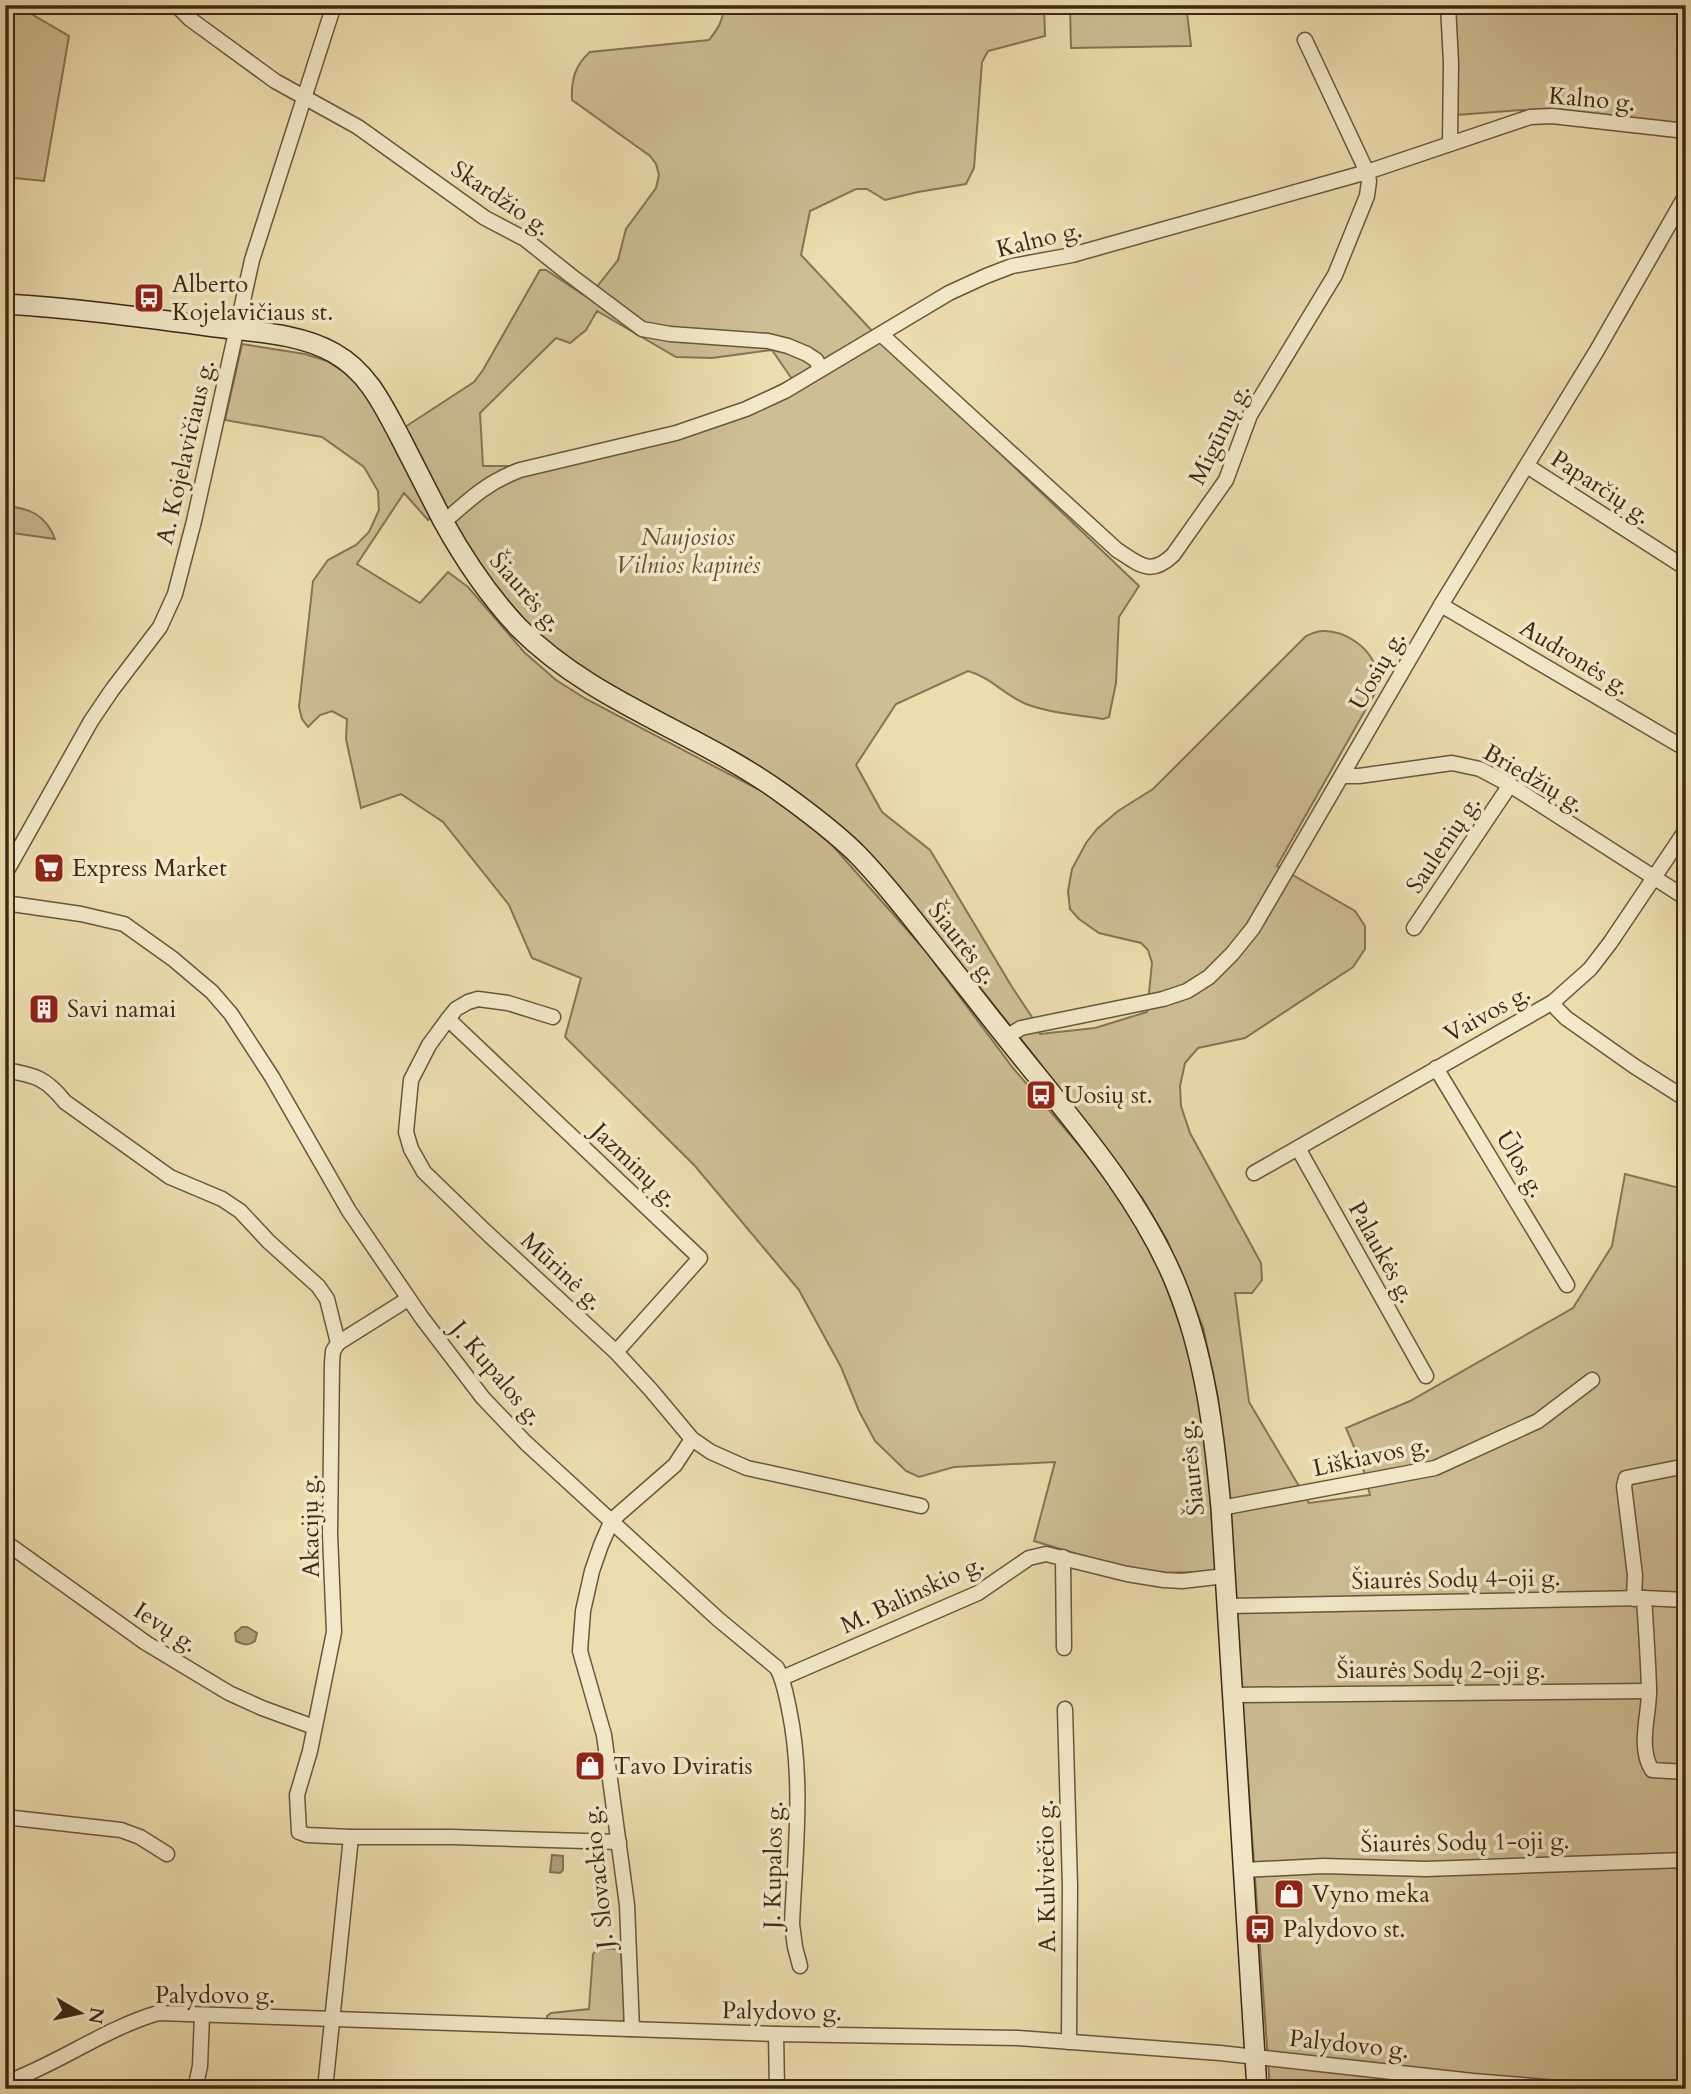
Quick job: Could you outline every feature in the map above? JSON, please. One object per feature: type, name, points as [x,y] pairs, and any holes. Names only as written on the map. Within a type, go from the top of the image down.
[{"type":"main road","name":"Šiaurės g.","points":[[5,304],[86,310],[236,330],[300,340],[337,354],[361,373],[379,397],[444,522],[484,587],[512,620],[534,643],[586,682],[729,759],[780,791],[857,854],[900,903],[1112,1172],[1149,1231],[1174,1280],[1191,1325],[1205,1377],[1221,1508],[1257,2089]]},
{"type":"street","name":"Skardžio g.","points":[[176,5],[190,19],[275,81],[358,127],[485,218],[525,239],[642,329],[670,334],[768,341],[807,354],[816,360],[821,369]]},
{"type":"street","name":"A. Kojelavičiaus g.","points":[[5,874],[91,721],[168,612],[175,594],[252,260],[334,5]]},
{"type":"street","points":[[1448,5],[1451,63],[1450,143]]},
{"type":"street","points":[[1305,40],[1367,172]]},
{"type":"street","name":"Kalno g.","points":[[444,522],[482,488],[500,477],[713,422],[786,391],[949,293],[1012,266],[1072,255],[1367,172],[1530,117],[1552,116],[1686,131]]},
{"type":"street","name":"Migūnų g.","points":[[881,335],[1117,550],[1144,567],[1158,566],[1173,555],[1226,480],[1250,415],[1335,275],[1367,195],[1367,172]]},
{"type":"street","name":"Uosių g.","points":[[1006,1037],[1021,1028],[1163,999],[1187,991],[1209,977],[1232,954],[1252,928],[1441,605],[1596,352],[1686,195]]},
{"type":"street","name":"Paparčių g.","points":[[1527,466],[1686,568]]},
{"type":"street","name":"Audronės g.","points":[[1441,605],[1686,748]]},
{"type":"street","name":"Briedžių g.","points":[[1343,774],[1359,776],[1452,763],[1480,769],[1510,785],[1686,898]]},
{"type":"street","name":"Saulenių g.","points":[[1414,928],[1510,785]]},
{"type":"street","name":"Vaivos g.","points":[[1254,1174],[1553,1002],[1590,969],[1686,830]]},
{"type":"street","name":"J. Kupalos g.","points":[[5,902],[124,924],[173,959],[212,992],[231,1014],[272,1077],[349,1210],[408,1299],[483,1398],[506,1423],[718,1619],[777,1668],[782,1678],[793,1729],[798,1766],[792,1924],[800,1966]]},
{"type":"street","name":"Mūrinė g.","points":[[553,1017],[508,1003],[478,999],[456,1009],[447,1019],[429,1045],[411,1080],[406,1132],[411,1149],[424,1172],[616,1352],[692,1440],[747,1468],[921,1506]]},
{"type":"street","points":[[1553,1002],[1566,1018],[1686,1099]]},
{"type":"street","name":"Jazminų g.","points":[[447,1019],[700,1258],[616,1352]]},
{"type":"street","name":"Ūlos g.","points":[[1436,1068],[1567,1285]]},
{"type":"street","name":"Akacijų g.","points":[[5,1070],[40,1079],[52,1086],[65,1102],[170,1177],[222,1199],[240,1211],[269,1242],[318,1286],[327,1299],[338,1342],[333,1351],[332,1363],[330,1534],[334,1632],[310,1751],[297,1795],[299,1832],[307,1835],[351,1837],[619,1842]]},
{"type":"street","name":"Palaukės g.","points":[[1299,1150],[1426,1376]]},
{"type":"street","points":[[338,1342],[408,1299]]},
{"type":"street","name":"Liškiavos g.","points":[[1221,1508],[1435,1468],[1538,1420],[1592,1380]]},
{"type":"street","points":[[612,1520],[676,1465],[692,1440]]},
{"type":"street","points":[[1686,1466],[1626,1478],[1624,1486],[1649,1691],[1644,1746],[1648,1764],[1652,1769],[1686,1772]]},
{"type":"street","name":"J. Slovackio g.","points":[[612,1520],[592,1571],[583,1611],[580,1651],[604,1735],[619,1842],[627,1905],[632,2029]]},
{"type":"street","name":"Ievų g.","points":[[5,1542],[146,1643],[229,1693],[314,1727]]},
{"type":"street","name":"M. Balinskio g.","points":[[782,1678],[978,1593],[1029,1558],[1046,1554],[1127,1574],[1164,1580],[1181,1581],[1225,1576]]},
{"type":"street","points":[[1063,1557],[1064,1648]]},
{"type":"street","name":"Šiaurės Sodų 4-oji g.","points":[[1227,1606],[1686,1600]]},
{"type":"street","name":"Šiaurės Sodų 2-oji g.","points":[[1233,1695],[1649,1691]]},
{"type":"street","name":"A. Kulviečio g.","points":[[1065,1709],[1070,1886],[1069,2042]]},
{"type":"street","points":[[5,1817],[121,1830],[140,1837],[167,1854]]},
{"type":"street","points":[[325,2089],[351,1837]]},
{"type":"street","name":"Šiaurės Sodų 1-oji g.","points":[[1244,1870],[1323,1866],[1426,1869],[1686,1860]]},
{"type":"street","name":"Palydovo g.","points":[[5,2083],[54,2062],[131,2022],[159,2013],[776,2034],[1018,2038],[1255,2056],[1473,2081],[1571,2089]]},
{"type":"street","points":[[195,2089],[200,2066],[202,2015]]},
{"type":"street","points":[[776,2034],[777,2089]]},
{"type":"green space","points":[[5,5],[16,5],[69,36],[44,181],[5,177]]},
{"type":"green space","name":"Naujosios Vilnios kapinės","points":[[723,5],[1044,5],[1045,36],[988,51],[982,62],[974,168],[966,184],[885,200],[867,189],[856,189],[810,211],[801,255],[874,333],[1139,586],[1119,617],[1116,683],[1109,717],[1103,719],[1035,707],[1019,701],[968,671],[896,704],[856,765],[882,812],[930,850],[1040,1034],[1095,1028],[1147,1012],[1152,963],[1148,950],[1141,943],[1099,933],[1070,909],[1068,891],[1072,869],[1097,829],[1118,811],[1153,789],[1306,636],[1320,631],[1331,631],[1348,637],[1363,648],[1373,663],[1376,674],[1375,693],[1277,866],[1355,911],[1365,926],[1365,949],[1353,967],[1245,1038],[1198,1048],[1185,1063],[1180,1086],[1181,1106],[1190,1133],[1261,1263],[1262,1280],[1252,1293],[1235,1293],[1249,1402],[1309,1503],[1370,1495],[1363,1468],[1346,1428],[1410,1401],[1573,1308],[1612,1246],[1625,1174],[1683,1189],[1686,1187],[1686,2089],[1270,2089],[1229,1512],[1218,1398],[1203,1327],[1167,1240],[1143,1199],[1029,1049],[940,938],[872,860],[552,648],[494,588],[445,511],[405,427],[474,382],[540,270],[546,270],[588,298],[618,260],[626,229],[656,188],[659,175],[650,156],[572,100],[573,79],[581,62],[590,52],[709,40],[720,24]],"holes":[[[597,311],[676,357],[712,358],[772,350],[792,379],[738,406],[676,427],[515,466],[483,466],[480,413],[556,338],[570,343],[586,330]]]},
{"type":"green space","points":[[1070,5],[1186,5],[1191,46],[1071,48]]},
{"type":"green space","points":[[1445,5],[1686,5],[1686,129],[1521,110],[1444,116]]},
{"type":"green space","points":[[242,344],[305,354],[327,361],[362,388],[377,410],[431,517],[428,520],[404,493],[357,564],[420,603],[448,572],[468,587],[524,652],[556,680],[586,699],[765,793],[799,817],[832,845],[924,949],[1013,1068],[1090,1158],[1146,1242],[1184,1335],[1205,1433],[1216,1572],[1140,1573],[1034,1541],[1055,1462],[954,1467],[919,1477],[906,1471],[875,1441],[841,1367],[799,1290],[695,1166],[565,1037],[581,978],[532,958],[509,905],[443,822],[401,794],[361,808],[346,739],[347,719],[332,711],[320,715],[308,727],[302,719],[299,707],[313,581],[328,560],[356,545],[369,532],[379,510],[378,491],[364,467],[322,437],[225,420]]},
{"type":"green space","points":[[5,506],[36,514],[47,524],[55,539],[5,532]]},
{"type":"green space","points":[[601,1948],[615,1949],[621,1954],[625,2018],[622,2022],[547,2021],[547,2016],[551,2013],[589,2009],[593,1954]]},
{"type":"shaded area","points":[[242,1627],[257,1633],[251,1644],[236,1641],[235,1633]]},
{"type":"shaded area","points":[[552,1855],[563,1856],[563,1870],[560,1873],[550,1872]]},
{"type":"place","name":"Alberto Kojelavičiaus st.","points":[[149,298]]},
{"type":"place","name":"Express Market","points":[[49,868]]},
{"type":"place","name":"Savi namai","points":[[44,1009]]},
{"type":"place","name":"Uosių st.","points":[[1041,1095]]},
{"type":"place","name":"Tavo Dviratis","points":[[590,1766]]},
{"type":"place","name":"Vyno meka","points":[[1289,1894]]},
{"type":"place","name":"Palydovo st.","points":[[1260,1929]]}]
